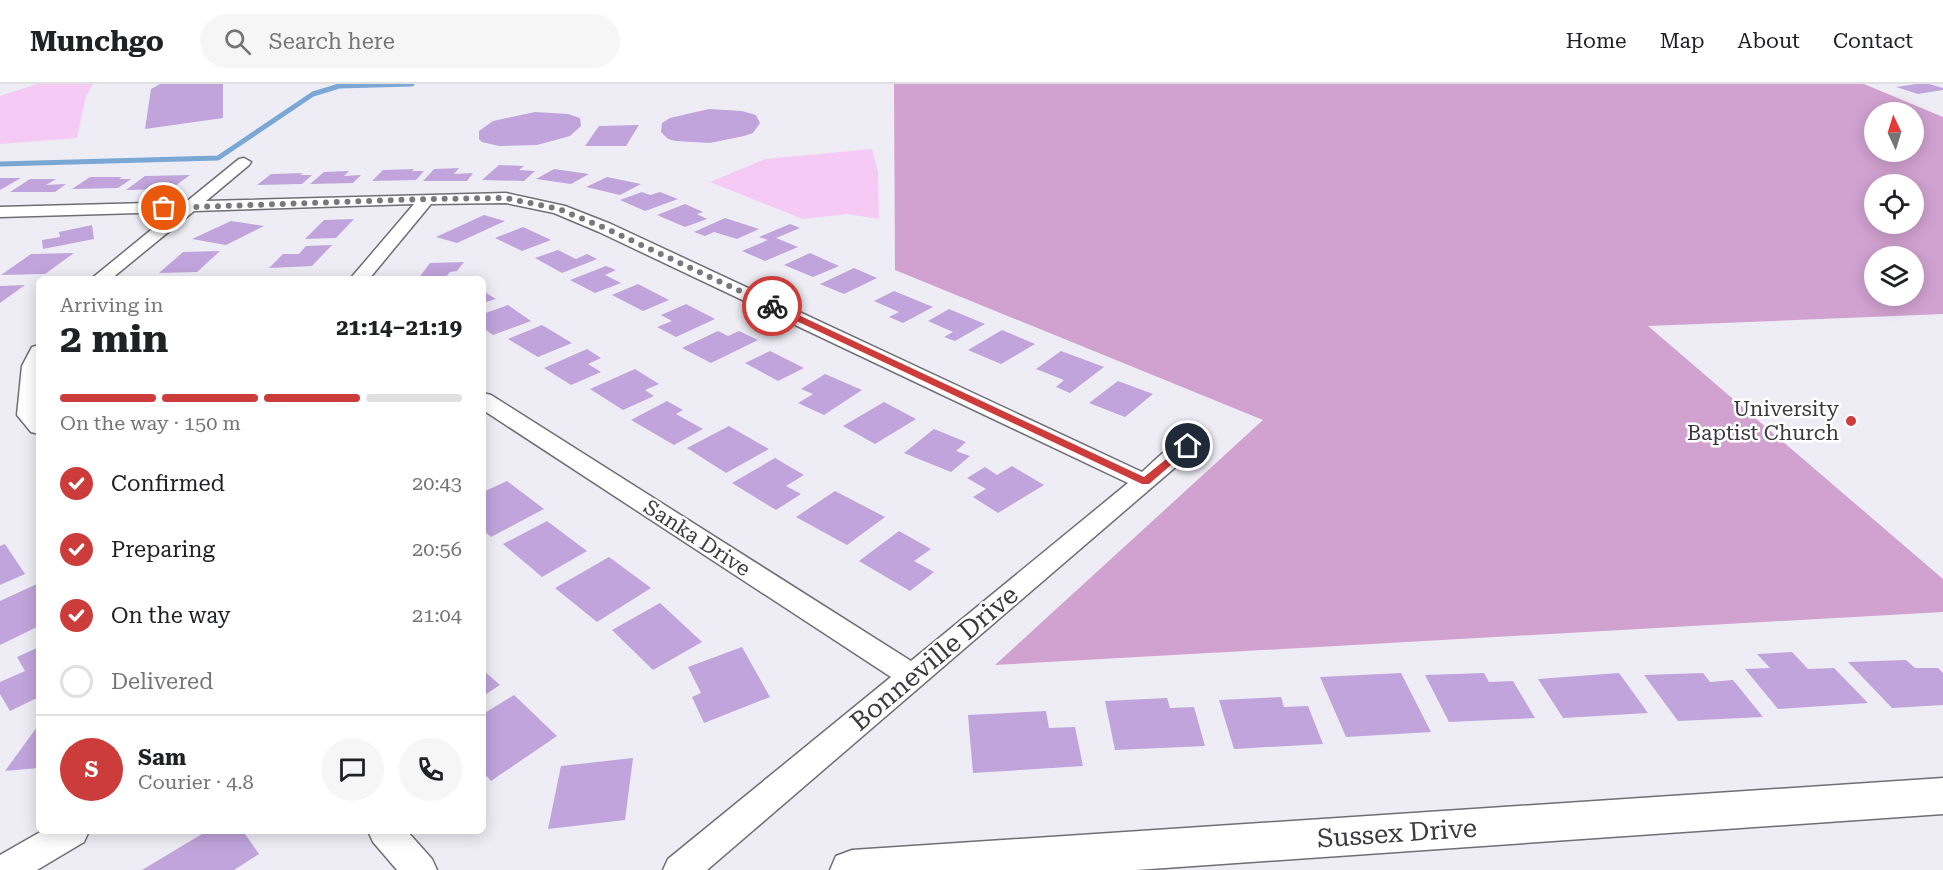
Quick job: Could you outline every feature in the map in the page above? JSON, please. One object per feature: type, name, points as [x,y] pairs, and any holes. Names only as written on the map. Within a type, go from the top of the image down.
[{"type":"street","points":[[104,276],[244,162]]},
{"type":"street","points":[[0,212],[506,198],[568,213],[605,228],[1145,482]]},
{"type":"street","points":[[362,276],[427,199]]},
{"type":"street","points":[[36,357],[32,366],[28,415],[36,424]]},
{"type":"street","name":"Sanka Drive","points":[[486,402],[912,676]]},
{"type":"street","name":"Bonneville Drive","points":[[681,870],[1188,446]]},
{"type":"street","name":"Sussex Drive","points":[[852,870],[1943,796]]},
{"type":"street","points":[[6,870],[67,834]]},
{"type":"street","points":[[388,834],[419,870]]},
{"type":"shaded area","points":[[37,84],[93,84],[86,96],[77,138],[0,144],[0,96]]},
{"type":"shaded area","points":[[894,84],[1864,84],[1907,102],[1864,102],[1864,162],[1924,162],[1924,109],[1943,117],[1943,314],[1648,326],[1943,579],[1943,612],[995,665],[1263,420],[895,270]]},
{"type":"shaded area","points":[[872,149],[878,172],[879,219],[847,214],[803,219],[710,182],[765,159]]},
{"type":"building","points":[[160,84],[223,84],[223,118],[145,129],[151,89]]},
{"type":"building","points":[[1929,84],[1943,88],[1943,90],[1918,94],[1896,87]]},
{"type":"building","points":[[709,109],[742,111],[756,115],[760,123],[753,133],[710,143],[676,141],[668,139],[661,132],[662,123],[670,118]]},
{"type":"building","points":[[535,112],[568,114],[580,118],[581,126],[570,136],[537,145],[499,146],[482,142],[479,139],[479,131],[493,121]]},
{"type":"building","points":[[639,125],[626,146],[585,146],[599,126]]},
{"type":"building","points":[[499,165],[524,166],[519,170],[535,171],[524,181],[482,180]]},
{"type":"building","points":[[459,168],[454,174],[473,173],[467,181],[423,181],[434,169]]},
{"type":"building","points":[[414,169],[412,171],[424,171],[416,180],[372,181],[383,170]]},
{"type":"building","points":[[554,169],[589,174],[571,184],[536,179]]},
{"type":"building","points":[[349,171],[344,176],[361,175],[353,183],[310,184],[324,172]]},
{"type":"building","points":[[303,173],[300,175],[312,175],[302,184],[257,185],[271,174]]},
{"type":"building","points":[[190,175],[171,189],[126,190],[145,176]]},
{"type":"building","points":[[90,177],[131,179],[118,188],[72,189]]},
{"type":"building","points":[[607,177],[641,184],[620,195],[586,187]]},
{"type":"building","points":[[0,178],[21,178],[0,190]]},
{"type":"building","points":[[30,179],[56,179],[46,185],[66,184],[55,192],[10,192]]},
{"type":"building","points":[[642,192],[650,195],[660,192],[678,199],[645,211],[620,200]]},
{"type":"building","points":[[685,204],[703,212],[697,214],[707,219],[685,227],[657,215]]},
{"type":"building","points":[[484,215],[505,221],[457,243],[436,237]]},
{"type":"building","points":[[725,218],[759,229],[737,239],[714,232],[705,236],[694,232]]},
{"type":"building","points":[[354,219],[336,238],[305,239],[324,220]]},
{"type":"building","points":[[231,221],[264,226],[226,245],[192,239]]},
{"type":"building","points":[[790,224],[800,228],[776,238],[798,247],[765,261],[742,251],[768,240],[759,237]]},
{"type":"building","points":[[92,225],[94,239],[43,249],[42,240],[60,237],[59,232]]},
{"type":"building","points":[[523,227],[551,240],[522,251],[495,238]]},
{"type":"building","points":[[332,245],[312,266],[269,268],[283,254],[299,254],[306,246]]},
{"type":"building","points":[[558,250],[576,259],[587,254],[597,259],[562,273],[535,258]]},
{"type":"building","points":[[220,251],[197,272],[159,273],[183,252]]},
{"type":"building","points":[[74,253],[45,274],[1,275],[31,254]]},
{"type":"building","points":[[810,253],[839,266],[813,277],[784,265]]},
{"type":"building","points":[[464,262],[457,271],[450,272],[447,276],[420,276],[430,263]]},
{"type":"building","points":[[606,266],[616,270],[605,275],[621,283],[595,293],[570,280]]},
{"type":"building","points":[[854,268],[877,278],[844,294],[820,284]]},
{"type":"building","points":[[638,284],[669,300],[643,311],[612,295]]},
{"type":"building","points":[[25,285],[0,303],[0,286]]},
{"type":"building","points":[[894,291],[933,307],[903,323],[889,317],[899,312],[874,301]]},
{"type":"building","points":[[486,293],[496,299],[486,302]]},
{"type":"building","points":[[686,304],[715,319],[676,337],[657,327],[672,321],[661,315]]},
{"type":"building","points":[[508,305],[531,321],[493,335],[486,330],[486,313]]},
{"type":"building","points":[[949,309],[985,324],[955,341],[944,337],[953,332],[928,321]]},
{"type":"building","points":[[542,325],[572,343],[538,357],[508,339]]},
{"type":"building","points":[[1002,330],[1035,344],[1001,364],[968,350]]},
{"type":"building","points":[[718,331],[728,336],[739,331],[758,340],[711,363],[682,348]]},
{"type":"building","points":[[587,349],[601,358],[588,364],[601,372],[571,385],[544,368]]},
{"type":"building","points":[[770,351],[804,368],[778,381],[745,363]]},
{"type":"building","points":[[1061,351],[1104,367],[1070,393],[1056,387],[1064,380],[1036,369]]},
{"type":"building","points":[[635,369],[659,384],[645,390],[654,396],[623,410],[590,389]]},
{"type":"building","points":[[825,374],[862,390],[824,415],[798,403],[813,394],[801,389]]},
{"type":"building","points":[[1118,381],[1153,394],[1125,417],[1089,403]]},
{"type":"building","points":[[667,401],[683,410],[676,414],[703,429],[674,445],[631,420]]},
{"type":"building","points":[[884,402],[916,419],[875,444],[843,426]]},
{"type":"building","points":[[729,426],[769,449],[726,473],[687,448]]},
{"type":"building","points":[[934,429],[966,442],[956,451],[970,456],[951,472],[904,453]]},
{"type":"building","points":[[775,458],[804,475],[786,486],[801,494],[776,510],[732,483]]},
{"type":"building","points":[[1012,466],[1044,485],[998,513],[973,497],[986,489],[967,478],[985,467],[997,475]]},
{"type":"building","points":[[507,481],[544,509],[491,537],[486,533],[486,491]]},
{"type":"building","points":[[835,491],[885,517],[847,545],[796,517]]},
{"type":"building","points":[[547,521],[587,551],[542,577],[503,544]]},
{"type":"building","points":[[899,531],[931,549],[914,561],[934,572],[910,591],[859,561]]},
{"type":"building","points":[[5,544],[25,574],[0,585],[0,546]]},
{"type":"building","points":[[609,557],[651,588],[597,622],[555,588]]},
{"type":"building","points":[[36,584],[36,627],[0,645],[0,601]]},
{"type":"building","points":[[660,603],[702,642],[653,670],[612,630]]},
{"type":"building","points":[[742,647],[770,697],[704,723],[692,697],[701,693],[688,667]]},
{"type":"building","points":[[36,648],[36,698],[10,711],[0,694],[0,682],[25,671],[17,657]]},
{"type":"building","points":[[1792,652],[1808,669],[1834,668],[1868,703],[1778,709],[1745,669],[1770,668],[1757,654]]},
{"type":"building","points":[[1906,660],[1915,668],[1938,668],[1943,673],[1943,705],[1892,708],[1848,662]]},
{"type":"building","points":[[486,673],[500,685],[486,694]]},
{"type":"building","points":[[1401,673],[1431,732],[1346,737],[1320,677]]},
{"type":"building","points":[[1484,673],[1489,682],[1513,681],[1535,718],[1449,722],[1425,675]]},
{"type":"building","points":[[1619,673],[1648,713],[1563,718],[1538,679]]},
{"type":"building","points":[[1703,673],[1710,682],[1733,680],[1763,717],[1678,721],[1644,675]]},
{"type":"building","points":[[514,695],[557,736],[491,781],[486,775],[486,712]]},
{"type":"building","points":[[1281,697],[1284,707],[1308,706],[1323,744],[1234,749],[1219,700]]},
{"type":"building","points":[[1167,698],[1170,708],[1194,707],[1205,746],[1115,750],[1105,701]]},
{"type":"building","points":[[1046,711],[1049,728],[1075,727],[1083,766],[973,773],[968,715]]},
{"type":"building","points":[[36,728],[36,768],[5,771]]},
{"type":"building","points":[[633,758],[625,820],[548,829],[561,766]]},
{"type":"building","points":[[202,834],[245,834],[259,854],[234,870],[142,870]]},
{"type":"waterway","points":[[0,164],[218,158],[313,94],[339,86],[412,84]]},
{"type":"way so far","points":[[164,208],[506,198],[559,209],[772,306]]},
{"type":"place","name":"University Baptist Church","points":[[1851,421]]},
{"type":"route","points":[[772,306],[1145,482],[1188,446]]}]
